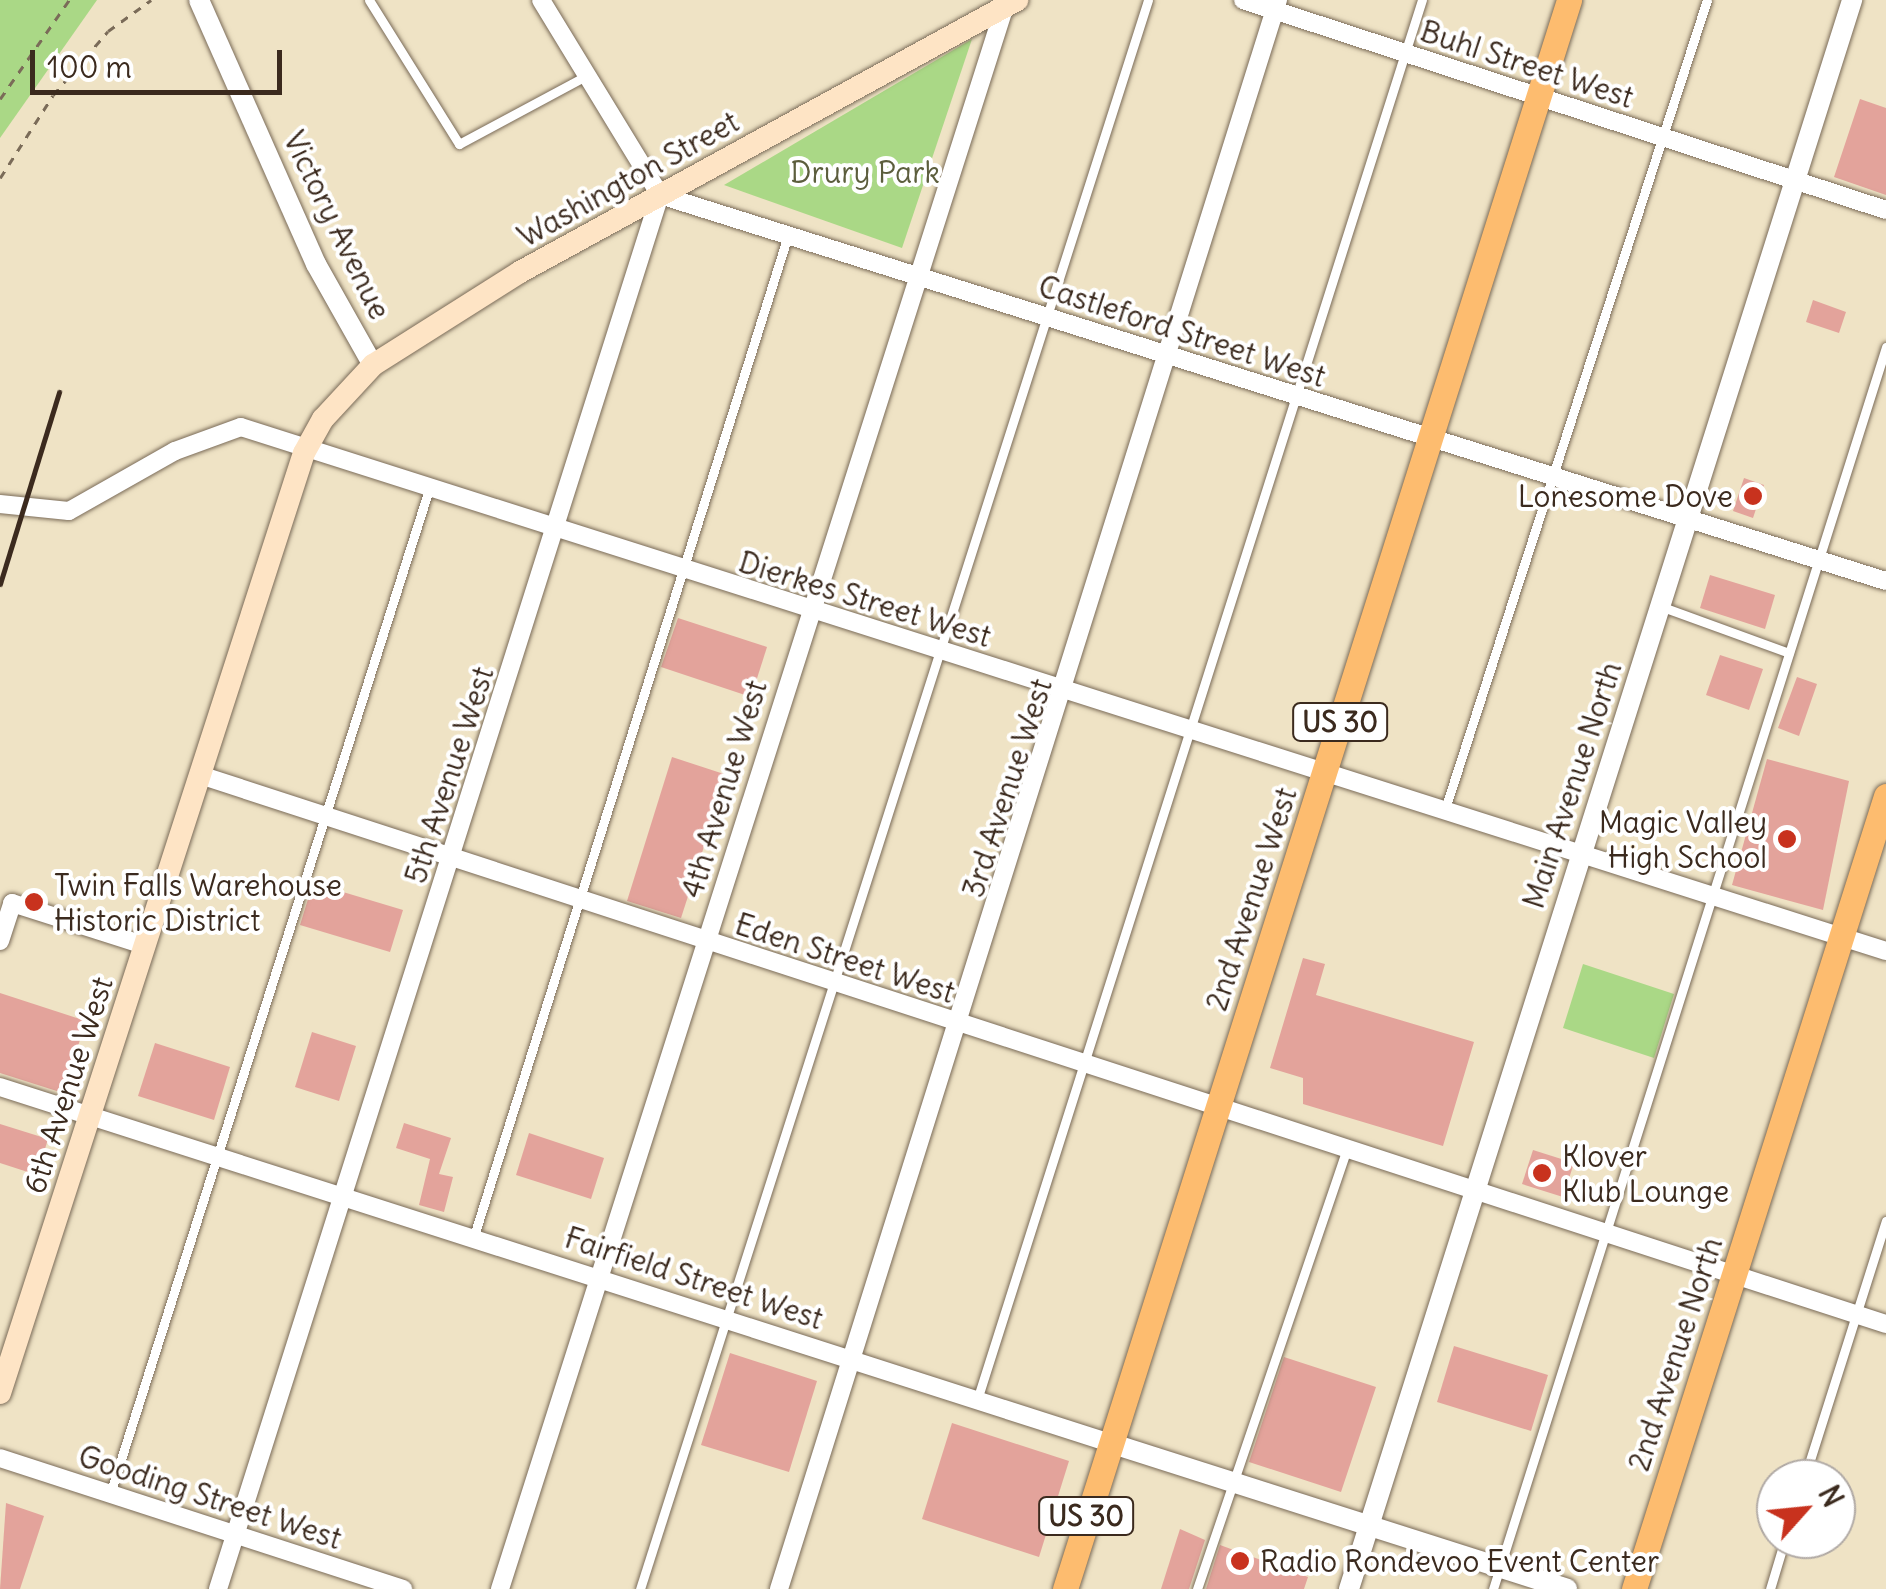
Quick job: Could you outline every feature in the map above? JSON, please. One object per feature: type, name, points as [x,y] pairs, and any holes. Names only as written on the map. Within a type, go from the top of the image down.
[{"type":"main road","name":"2nd Avenue West","points":[[1065,1589],[1108,1442],[1218,1110],[1569,0]]},
{"type":"main road","name":"Washington Street","points":[[304,453],[373,365],[660,195],[1011,3]]},
{"type":"main road","name":"6th Avenue West","points":[[0,1392],[304,453]]},
{"type":"main road","name":"2nd Avenue North","points":[[1634,1589],[1886,796]]},
{"type":"street","name":"Victory Avenue","points":[[200,0],[316,264],[373,365]]},
{"type":"street","points":[[541,0],[584,77],[660,195]]},
{"type":"street","name":"Buhl Street West","points":[[1242,0],[1276,5],[1405,54],[1886,210]]},
{"type":"street","name":"Main Avenue North","points":[[1349,1589],[1852,0]]},
{"type":"street","name":"4th Avenue West","points":[[500,1589],[914,275],[1011,3]]},
{"type":"street","name":"3rd Avenue West","points":[[779,1589],[856,1362],[1067,691],[1276,5]]},
{"type":"street","name":"Castleford Street West","points":[[660,195],[1886,582]]},
{"type":"street","name":"5th Avenue West","points":[[218,1589],[660,195]]},
{"type":"street","name":"Dierkes Street West","points":[[0,504],[69,511],[226,427],[1325,771],[1886,952]]},
{"type":"street","name":"Eden Street West","points":[[200,775],[1474,1194],[1886,1324]]},
{"type":"street","points":[[0,941],[12,903],[144,945]]},
{"type":"street","name":"Fairfield Street West","points":[[0,1087],[1567,1589]]},
{"type":"street","name":"Gooding Street West","points":[[0,1458],[236,1534],[358,1582],[403,1589]]},
{"type":"lane","points":[[369,0],[459,144],[584,77]]},
{"type":"lane","points":[[640,1589],[936,650],[1148,0]]},
{"type":"lane","points":[[977,1400],[1422,0]]},
{"type":"lane","points":[[1445,809],[1707,0]]},
{"type":"lane","points":[[473,1239],[788,235]]},
{"type":"lane","points":[[1493,1589],[1886,347]]},
{"type":"lane","points":[[110,1494],[428,492]]},
{"type":"lane","points":[[1660,606],[1789,653]]},
{"type":"lane","points":[[1197,1589],[1229,1481],[1346,1151]]},
{"type":"lane","points":[[1810,1459],[1886,1220]]},
{"type":"lane","points":[[1770,1589],[1780,1559]]},
{"type":"path","points":[[0,99],[69,0]]},
{"type":"path","points":[[0,178],[53,96],[108,31],[151,0]]},
{"type":"green space","points":[[0,0],[97,0],[0,138]]},
{"type":"green space","name":"Drury Park","points":[[972,39],[902,248],[724,185]]},
{"type":"green space","points":[[1583,964],[1674,994],[1654,1058],[1563,1028]]},
{"type":"building","points":[[1860,99],[1886,108],[1886,195],[1834,177]]},
{"type":"building","points":[[1813,300],[1846,312],[1839,333],[1806,322]]},
{"type":"building","points":[[1744,478],[1764,485],[1753,518],[1733,511]]},
{"type":"building","points":[[1710,575],[1775,595],[1765,629],[1700,608]]},
{"type":"building","points":[[678,618],[767,647],[751,697],[661,667]]},
{"type":"building","points":[[1720,655],[1763,669],[1749,710],[1706,695]]},
{"type":"building","points":[[1797,677],[1817,684],[1799,736],[1778,728]]},
{"type":"building","points":[[672,757],[727,775],[681,918],[627,901]]},
{"type":"building","points":[[1767,759],[1849,781],[1823,910],[1732,885]]},
{"type":"building","points":[[313,883],[403,910],[390,952],[300,925]]},
{"type":"building","points":[[1303,958],[1325,964],[1316,995],[1474,1042],[1443,1146],[1303,1104],[1303,1078],[1270,1068]]},
{"type":"building","points":[[0,993],[86,1021],[63,1093],[0,1073]]},
{"type":"building","points":[[312,1032],[356,1046],[339,1101],[295,1087]]},
{"type":"building","points":[[155,1043],[230,1067],[214,1120],[138,1096]]},
{"type":"building","points":[[404,1123],[451,1138],[439,1174],[453,1177],[444,1212],[419,1205],[430,1159],[396,1148]]},
{"type":"building","points":[[0,1124],[48,1139],[37,1175],[0,1163]]},
{"type":"building","points":[[529,1133],[604,1158],[591,1199],[516,1175]]},
{"type":"building","points":[[1533,1150],[1574,1163],[1563,1197],[1522,1184]]},
{"type":"building","points":[[1454,1346],[1548,1375],[1531,1431],[1437,1402]]},
{"type":"building","points":[[730,1353],[817,1381],[789,1472],[701,1445]]},
{"type":"building","points":[[1284,1357],[1376,1387],[1341,1492],[1249,1462]]},
{"type":"building","points":[[952,1423],[1069,1461],[1039,1557],[922,1519]]},
{"type":"building","points":[[6,1503],[44,1516],[20,1589],[0,1589]]},
{"type":"building","points":[[1180,1529],[1205,1540],[1189,1589],[1161,1589]]},
{"type":"building","name":"Radio Rondevoo Event Center","points":[[1220,1545],[1308,1577],[1304,1589],[1206,1589]]},
{"type":"railway","points":[[0,584],[59,392]]},
{"type":"place","name":"Lonesome Dove","points":[[1753,496]]},
{"type":"place","name":"Magic Valley High School","points":[[1787,839]]},
{"type":"place","name":"Twin Falls Warehouse Historic District","points":[[34,902]]},
{"type":"place","name":"Klover Klub Lounge","points":[[1542,1173]]},
{"type":"place","name":"Radio Rondevoo Event Center","points":[[1240,1561]]}]
